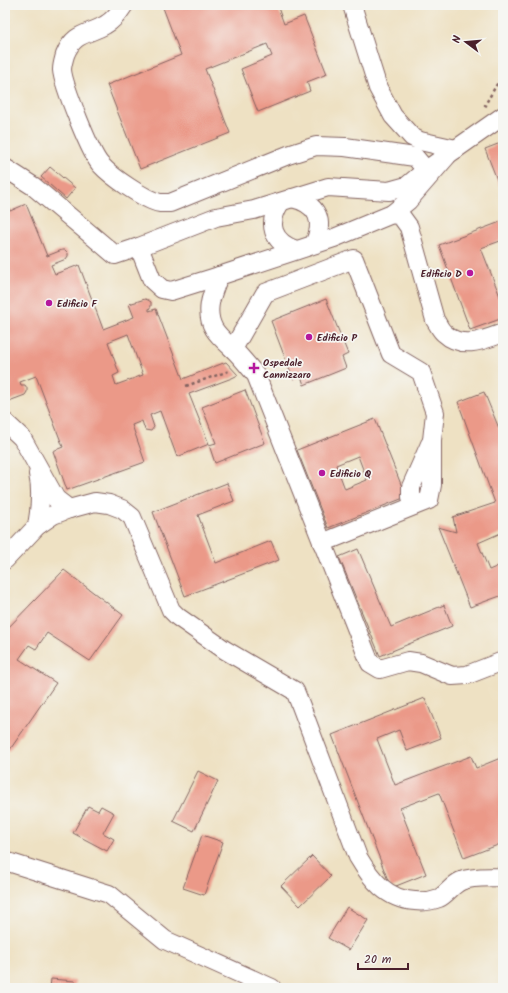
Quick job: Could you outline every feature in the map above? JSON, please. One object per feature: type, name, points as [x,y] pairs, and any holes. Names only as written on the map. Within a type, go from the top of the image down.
[{"type":"street","points":[[124,5],[116,17],[105,25],[87,32],[72,43],[63,60],[62,70],[79,120],[95,158],[101,166],[113,176],[138,193],[160,203],[170,203],[288,155],[316,146],[418,149],[451,153]]},
{"type":"street","points":[[352,5],[378,88],[393,116],[412,137],[426,170]]},
{"type":"street","points":[[139,247],[152,280],[162,289],[171,291],[334,238],[396,211],[413,195],[451,153],[497,112]]},
{"type":"street","points":[[5,168],[33,186],[115,255],[216,217],[254,210],[328,187],[389,191],[408,186],[426,170],[451,153]]},
{"type":"street","points":[[389,191],[399,196],[401,202],[396,211]]},
{"type":"street","points":[[296,250],[286,247],[278,240],[272,221],[274,211],[286,200],[302,200],[311,206],[317,215],[320,225],[314,244]]},
{"type":"street","points":[[396,211],[409,227],[436,320],[443,333],[454,340],[468,343],[480,341],[503,333]]},
{"type":"street","points":[[233,349],[265,293],[354,259],[391,354],[421,372],[435,413],[432,440],[432,485],[429,500],[322,543]]},
{"type":"street","points":[[220,276],[210,300],[210,320],[215,331],[256,375],[370,663],[380,669],[408,662],[421,663],[452,676],[467,675],[503,661]]},
{"type":"street","points":[[5,422],[22,438],[56,500],[69,509]]},
{"type":"street","points":[[36,462],[40,484],[40,510],[37,526]]},
{"type":"street","points":[[5,560],[37,526],[53,515],[95,502],[122,509],[132,517],[171,610],[178,617],[226,650],[295,691],[302,706],[358,857],[369,875],[384,891],[394,897],[409,901],[425,902],[441,898],[450,888],[461,881],[476,878],[503,877]]},
{"type":"street","points":[[5,861],[109,894],[165,940],[272,988]]},
{"type":"path","points":[[497,112],[485,105],[501,77],[503,63]]},
{"type":"path","points":[[186,386],[229,371],[224,366]]},
{"type":"building","points":[[162,5],[277,5],[284,24],[304,16],[327,74],[307,82],[310,91],[258,112],[241,69],[272,56],[267,44],[205,69],[230,133],[140,169],[107,85],[181,55]]},
{"type":"building","points":[[503,142],[503,195],[485,149]]},
{"type":"building","points":[[50,167],[75,188],[66,199],[41,177]]},
{"type":"building","points":[[5,200],[10,211],[26,204],[47,256],[62,250],[65,250],[68,253],[66,259],[51,265],[55,274],[79,265],[103,329],[134,317],[129,304],[145,299],[148,300],[151,302],[149,311],[156,309],[183,379],[226,362],[238,375],[189,394],[209,444],[177,457],[160,411],[150,415],[154,427],[151,431],[145,430],[142,421],[132,425],[145,462],[67,490],[53,451],[63,447],[36,376],[20,382],[21,385],[25,385],[27,388],[25,395],[9,401],[5,389]],"holes":[[[128,334],[143,375],[116,385],[113,376],[119,373],[108,342]]]},
{"type":"building","name":"Edificio D","points":[[503,221],[503,240],[481,248],[501,299],[503,298],[503,318],[470,330],[439,245]]},
{"type":"building","name":"Edificio P","points":[[326,299],[348,354],[342,357],[346,368],[304,385],[301,376],[293,379],[271,321]]},
{"type":"building","points":[[245,390],[265,443],[215,463],[209,445],[216,443],[202,407]]},
{"type":"building","points":[[484,392],[503,438],[503,532],[478,543],[489,570],[503,564],[503,595],[470,607],[438,527],[456,532],[453,517],[495,503],[458,402]]},
{"type":"building","name":"Edificio Q","points":[[375,419],[406,497],[328,528],[297,450]],"holes":[[[358,456],[367,480],[345,489],[336,465]]]},
{"type":"building","points":[[227,483],[234,501],[198,515],[216,563],[271,541],[279,560],[185,596],[153,512]]},
{"type":"building","points":[[358,549],[391,627],[444,605],[452,626],[380,656],[339,557]]},
{"type":"building","points":[[64,570],[123,615],[90,661],[47,633],[36,649],[29,645],[19,659],[56,683],[9,751],[5,748],[5,631]]},
{"type":"building","points":[[425,698],[441,738],[407,751],[399,730],[377,739],[395,785],[471,756],[476,768],[503,757],[503,843],[464,858],[439,793],[400,808],[426,874],[391,888],[332,735]]},
{"type":"building","points":[[198,771],[218,781],[194,831],[173,821]]},
{"type":"building","points":[[88,806],[98,811],[101,806],[114,813],[103,833],[114,839],[107,851],[73,833]]},
{"type":"building","points":[[202,835],[223,842],[204,895],[183,888]]},
{"type":"building","points":[[312,856],[331,876],[300,906],[281,886]]},
{"type":"building","points":[[347,907],[368,920],[349,950],[328,938]]},
{"type":"building","points":[[51,979],[75,981],[75,988],[50,988]]},
{"type":"place","name":"Edificio D","points":[[470,273]]},
{"type":"place","name":"Edificio F","points":[[49,303]]},
{"type":"place","name":"Edificio P","points":[[309,337]]},
{"type":"place","name":"Ospedale Cannizzaro","points":[[254,368]]},
{"type":"place","name":"Edificio Q","points":[[322,473]]}]
